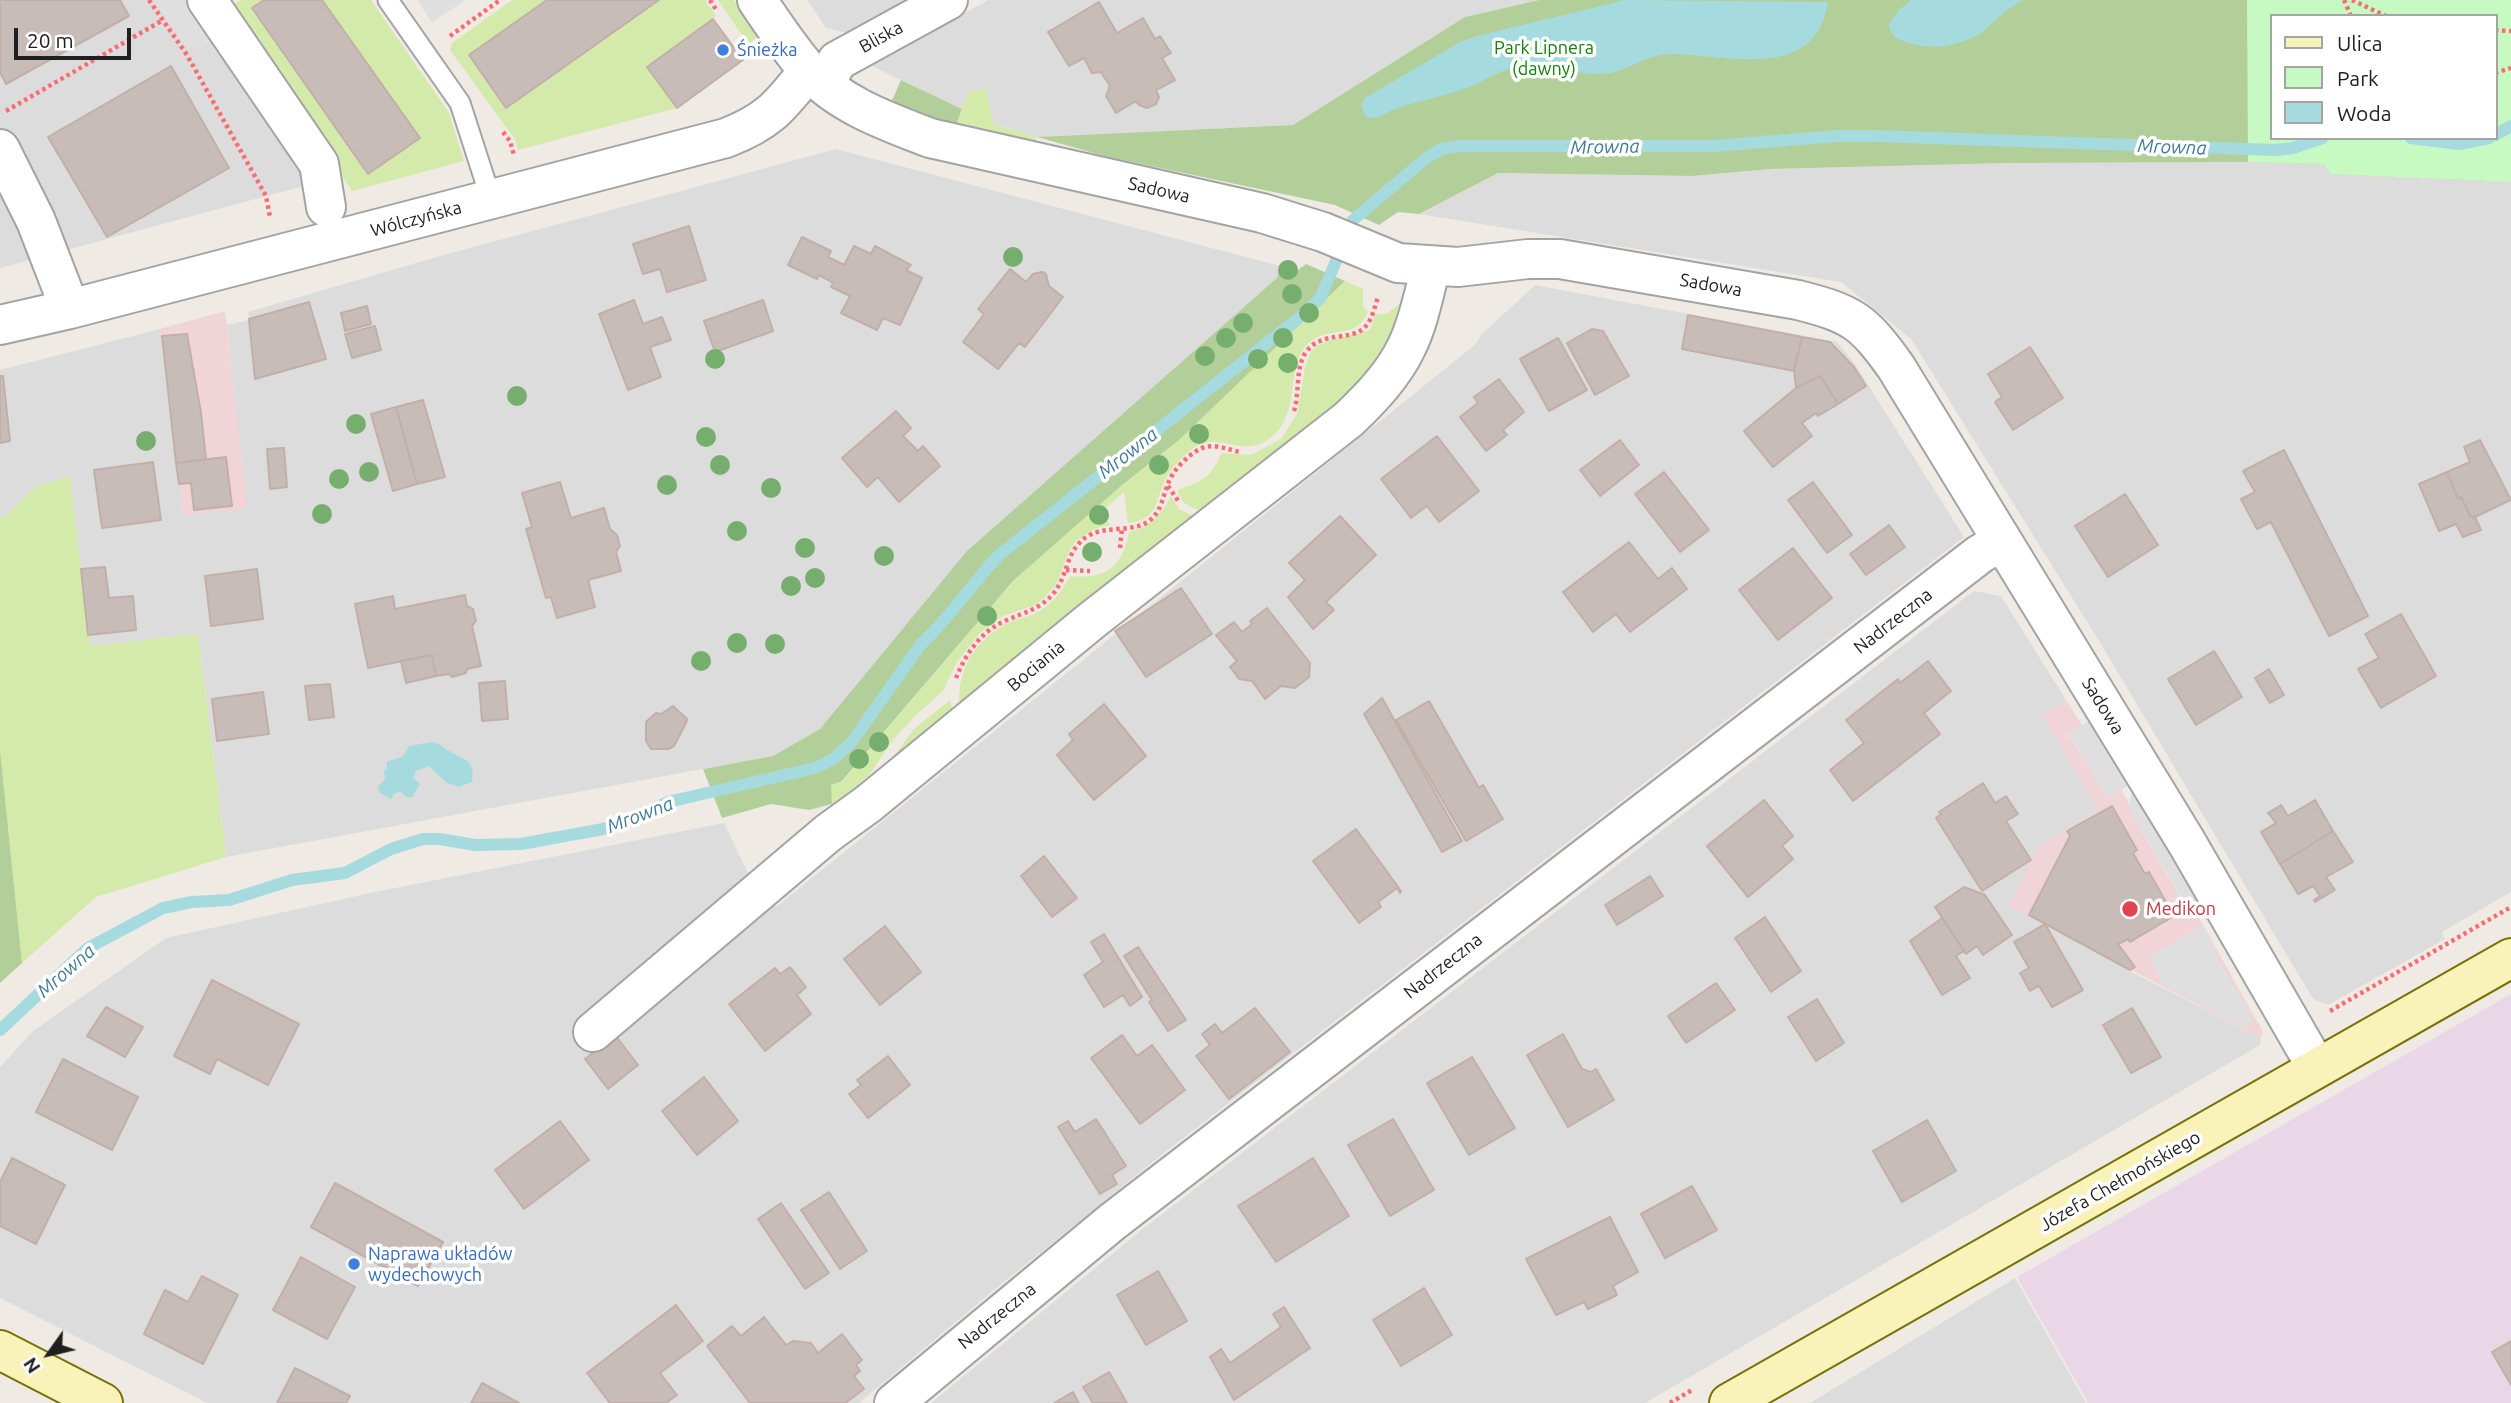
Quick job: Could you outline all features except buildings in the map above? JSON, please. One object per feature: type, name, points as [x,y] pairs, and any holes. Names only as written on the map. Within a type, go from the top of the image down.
[{"type":"street","points":[[207,0],[319,164],[326,206]]},
{"type":"street","name":"Sadowa","points":[[757,0],[817,78],[844,100],[883,120],[930,138],[1262,213],[1323,232],[1398,263],[1458,267],[1528,259],[1560,259],[1798,300],[1833,309],[1859,323],[1896,367],[2188,844],[2317,1068]]},
{"type":"street","name":"Bliska","points":[[817,78],[837,61],[948,0]]},
{"type":"street","name":"Wólczyńska","points":[[0,325],[726,138],[748,130],[772,115],[817,78]]},
{"type":"street","points":[[0,149],[36,221],[70,309]]},
{"type":"street","name":"Bociania","points":[[593,1032],[828,833],[868,804],[1091,621],[1349,419],[1372,398],[1391,374],[1408,344],[1431,267]]},
{"type":"street","name":"Nadrzeczna","points":[[894,1403],[1123,1214],[1958,571],[2001,541]]},
{"type":"street","name":"Józefa Chełmońskiego","points":[[1729,1403],[2511,958]]},
{"type":"street","points":[[0,1350],[103,1403]]},
{"type":"lane","points":[[388,0],[460,103],[491,199]]},
{"type":"path","points":[[149,0],[187,55],[266,196],[271,221]]},
{"type":"path","points":[[2352,0],[2382,14]]},
{"type":"path","points":[[0,114],[163,20]]},
{"type":"path","points":[[1293,416],[1301,363],[1306,353],[1311,346],[1324,339],[1364,328],[1382,286]]},
{"type":"path","points":[[954,684],[969,652],[987,632],[1004,621],[1034,610],[1056,592],[1065,575],[1069,556],[1080,542],[1097,532],[1139,526],[1154,516],[1164,501],[1169,480],[1197,451],[1216,446],[1240,452],[1252,451]]},
{"type":"path","points":[[2328,1013],[2511,907]]},
{"type":"shaded area","points":[[0,0],[154,0],[189,50],[213,40],[311,184],[0,268]]},
{"type":"shaded area","points":[[154,0],[194,0],[212,40],[189,50]]},
{"type":"shaded area","points":[[417,0],[465,0],[432,23]]},
{"type":"shaded area","points":[[807,0],[915,0],[852,34],[826,28]]},
{"type":"shaded area","points":[[988,0],[1539,0],[1465,17],[1293,125],[1037,137],[993,124],[968,93],[962,109],[872,66]]},
{"type":"shaded area","points":[[836,149],[1280,266],[1277,278],[849,697],[820,729],[773,756],[226,857],[198,634],[90,646],[81,569],[35,487],[7,515],[0,518],[0,370],[160,329],[183,515],[246,508],[227,325],[249,320],[248,312],[433,258]]},
{"type":"shaded area","points":[[2008,163],[2324,164],[2330,174],[2511,182],[2511,892],[2442,932],[2445,939],[2328,1005],[2313,999],[2099,641],[1911,339],[1841,282],[1419,214],[1498,173],[1692,176],[1771,169]]},
{"type":"shaded area","points":[[1535,285],[1837,342],[1855,364],[1964,537],[1165,1152],[859,1403],[207,1403],[0,1298],[0,1067],[33,1031],[166,938],[375,892],[724,823],[747,871],[776,907],[1476,344],[1481,335]]},
{"type":"shaded area","points":[[225,311],[247,508],[183,516],[160,329]]},
{"type":"shaded area","points":[[1974,591],[2001,596],[2066,700],[2042,716],[2099,811],[2040,845],[2132,972],[2261,1038],[2260,1045],[1645,1403],[931,1403],[1139,1232]]},
{"type":"shaded area","points":[[2066,700],[2082,725],[2068,734],[2109,798],[2121,790],[2129,803],[2128,808],[2183,902],[2190,904],[2203,925],[2263,1032],[2261,1038],[2008,905],[2040,845],[2099,811],[2042,716]]},
{"type":"shaded area","points":[[2091,720],[2131,784],[2109,798],[2068,733]]},
{"type":"shaded area","points":[[2133,788],[2204,907],[2184,902],[2128,808]]},
{"type":"shaded area","points":[[2203,925],[2216,955],[2254,1020],[2244,1027],[2163,984],[2149,957]]},
{"type":"shaded area","points":[[2511,994],[2511,1403],[2088,1403],[2017,1277]]},
{"type":"shaded area","points":[[2015,1278],[2086,1403],[1810,1403]]},
{"type":"green space","points":[[240,0],[371,0],[449,113],[464,161],[352,191],[228,9]]},
{"type":"green space","points":[[512,0],[705,0],[716,16],[647,67],[677,108],[518,150],[516,141],[450,50],[452,43]]},
{"type":"green space","points":[[718,0],[734,0],[759,36],[748,44]]},
{"type":"green space","name":"Park Lipnera (dawny)","points":[[1539,0],[2319,0],[2270,14],[2270,140],[2497,140],[2511,76],[2511,182],[2330,174],[2324,164],[2249,162],[2008,163],[1771,169],[1692,176],[1498,173],[1419,214],[1398,212],[1379,225],[1335,205],[1108,157],[1037,137],[1293,125],[1465,17]]},
{"type":"green space","points":[[2247,0],[2511,0],[2511,182],[2330,174],[2324,164],[2248,162]]},
{"type":"green space","points":[[901,80],[962,109],[955,128],[891,103]]},
{"type":"green space","points":[[986,88],[993,124],[1037,137],[1035,144],[955,128],[968,93]]},
{"type":"green space","points":[[1306,264],[1345,281],[1179,440],[1122,485],[1013,581],[842,781],[831,785],[832,804],[809,810],[771,804],[722,818],[703,769],[773,756],[820,729],[967,551],[1277,278],[1280,266],[1298,270]]},
{"type":"green space","points":[[1345,281],[1363,289],[1363,306],[1368,312],[1356,327],[1318,337],[1302,352],[1297,363],[1290,403],[1280,428],[1270,438],[1258,444],[1238,446],[1208,442],[1198,446],[1172,468],[1151,513],[1138,521],[1128,523],[1124,492],[1100,513],[1111,525],[1096,528],[1076,541],[1070,549],[1056,585],[1044,598],[1035,605],[1003,616],[980,633],[957,662],[943,691],[892,741],[870,774],[846,795],[843,808],[832,804],[831,785],[843,781],[1013,581],[1122,485],[1179,440]]},
{"type":"green space","points":[[1405,299],[1398,332],[1368,381],[1205,511],[1184,502],[1178,490],[1210,473],[1221,453],[1251,455],[1281,439],[1297,414],[1305,367],[1315,347],[1327,341],[1367,331],[1371,328],[1375,315],[1388,313]]},
{"type":"green space","points":[[70,476],[90,646],[198,634],[226,857],[96,897],[22,963],[0,750],[0,518],[7,515],[35,487]]},
{"type":"green space","points":[[1171,496],[1179,509],[1195,517],[961,714],[959,699],[964,671],[969,659],[987,637],[1012,621],[1044,608],[1059,594],[1070,576],[1093,576],[1110,569],[1122,554],[1129,532],[1154,519]]},
{"type":"green space","points":[[950,700],[955,718],[874,783],[914,729]]},
{"type":"green space","points":[[0,750],[22,963],[0,983]]},
{"type":"water","points":[[1625,0],[1828,2],[1820,27],[1807,44],[1788,54],[1743,59],[1673,54],[1654,57],[1601,74],[1521,66],[1500,72],[1467,88],[1376,117],[1370,118],[1363,111],[1361,106],[1365,98],[1460,42]]},
{"type":"water","points":[[1911,0],[2022,0],[1980,34],[1963,42],[1934,47],[1902,41],[1891,31],[1889,24]]},
{"type":"water","points":[[433,742],[468,761],[473,774],[472,782],[459,787],[447,783],[429,766],[416,771],[413,778],[420,784],[412,797],[406,797],[401,792],[395,793],[391,799],[379,792],[378,787],[385,779],[387,762],[403,756],[409,746]]},
{"type":"waterway","name":"Mrowna","points":[[2497,134],[2511,126]]},
{"type":"waterway","name":"Mrowna","points":[[0,1030],[88,948],[163,908],[192,902],[229,900],[292,880],[345,873],[391,849],[423,839],[475,845],[521,844],[614,827],[668,802],[815,768],[833,759],[851,743],[921,644],[999,555],[1305,313],[1321,297],[1353,220],[1425,159],[1441,149],[1459,146],[1713,146],[1839,136],[1875,136],[2275,150],[2293,148],[2316,140]]},
{"type":"waterway","name":"Mrowna","points":[[2427,140],[2459,144],[2479,140]]},
{"type":"place","name":"Śnieżka","points":[[723,50]]},
{"type":"place","name":"Medikon","points":[[2130,909]]},
{"type":"place","name":"Naprawa układów wydechowych","points":[[354,1264]]}]
